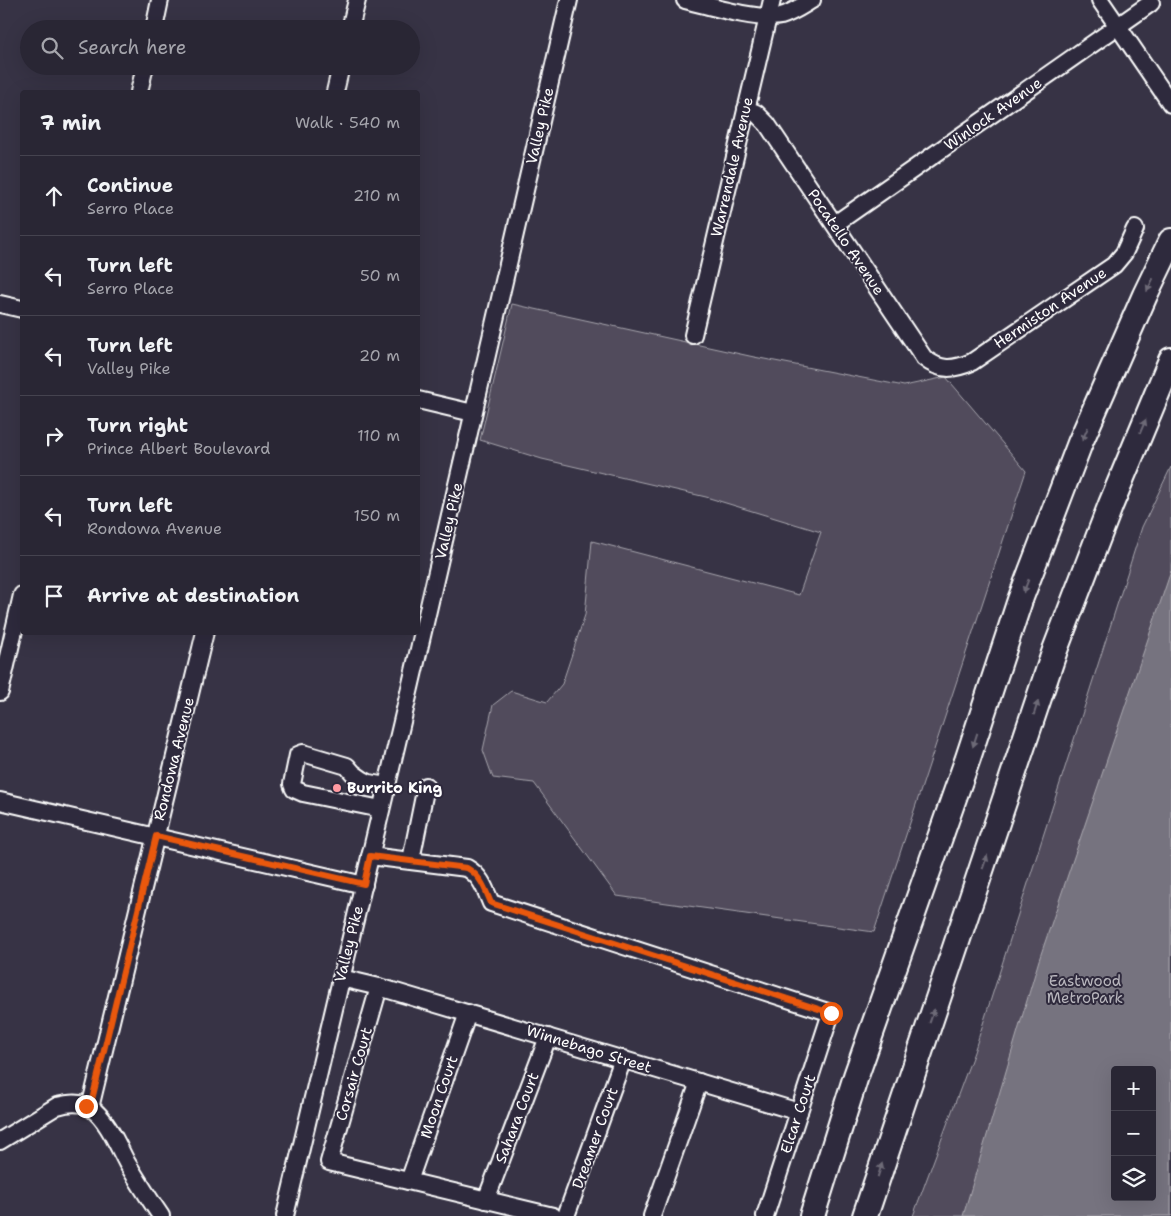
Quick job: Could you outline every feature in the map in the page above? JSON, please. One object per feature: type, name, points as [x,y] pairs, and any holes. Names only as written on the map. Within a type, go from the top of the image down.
[{"type":"highway","points":[[812,1216],[856,1076],[968,758],[1020,600],[1080,443],[1145,295],[1171,241]]},
{"type":"highway","points":[[865,1216],[1055,650],[1111,504],[1171,360]]},
{"type":"street","points":[[156,20],[160,0]]},
{"type":"street","points":[[352,20],[357,0]]},
{"type":"street","name":"Valley Pike","points":[[285,1216],[569,0]]},
{"type":"street","points":[[685,0],[767,18],[782,16],[812,0]]},
{"type":"street","name":"Warrendale Avenue","points":[[693,335],[772,0]]},
{"type":"street","points":[[1100,0],[1171,104]]},
{"type":"street","name":"Winlock Avenue","points":[[835,224],[1151,4]]},
{"type":"street","points":[[139,90],[143,75]]},
{"type":"street","points":[[335,90],[339,75]]},
{"type":"street","name":"Pocatello Avenue","points":[[746,109],[756,113],[767,124],[924,358],[940,368],[949,369]]},
{"type":"street","name":"Hermiston Avenue","points":[[949,369],[972,362],[1114,264],[1124,253],[1135,229]]},
{"type":"street","points":[[0,304],[20,309]]},
{"type":"street","points":[[420,400],[474,413]]},
{"type":"street","points":[[0,692],[20,604]]},
{"type":"street","name":"Rondowa Avenue","points":[[90,1108],[204,635]]},
{"type":"street","points":[[381,809],[303,793],[294,789],[292,784],[298,755],[303,753],[347,766],[353,774],[363,780],[386,786]]},
{"type":"street","points":[[370,856],[411,860],[426,786]]},
{"type":"street","points":[[0,801],[364,884]]},
{"type":"street","name":"Elcar Court","points":[[411,860],[467,868],[480,879],[491,903],[831,1013],[765,1216]]},
{"type":"street","name":"Winnebago Street","points":[[341,978],[468,1013],[799,1112]]},
{"type":"street","name":"Corsair Court","points":[[379,987],[329,1162],[409,1181]]},
{"type":"street","name":"Moon Court","points":[[409,1181],[468,1013]]},
{"type":"street","name":"Sahara Court","points":[[486,1200],[548,1037]]},
{"type":"street","name":"Dreamer Court","points":[[566,1216],[623,1059]]},
{"type":"street","points":[[652,1216],[699,1082]]},
{"type":"street","points":[[0,1141],[57,1106],[66,1103],[76,1103],[90,1108],[98,1114],[106,1125],[158,1215]]},
{"type":"street","points":[[409,1181],[553,1216]]},
{"type":"green space","points":[[512,304],[754,357],[904,386],[946,377],[1026,471],[874,932],[617,896],[534,783],[493,778],[483,750],[493,705],[511,691],[547,702],[562,684],[585,615],[592,541],[799,595],[821,532],[706,497],[542,459],[480,440]]},
{"type":"green space","name":"Eastwood MetroPark","points":[[1171,467],[1171,1216],[913,1216],[974,1052],[1142,527]]},
{"type":"shaded area","name":"Eastwood MetroPark","points":[[1171,571],[1171,1216],[963,1216],[1039,960]]},
{"type":"place","name":"Burrito King","points":[[337,788]]},
{"type":"route","points":[[86,1106],[90,1108],[156,836],[364,884],[370,856],[467,868],[480,879],[491,903],[831,1013]]}]
